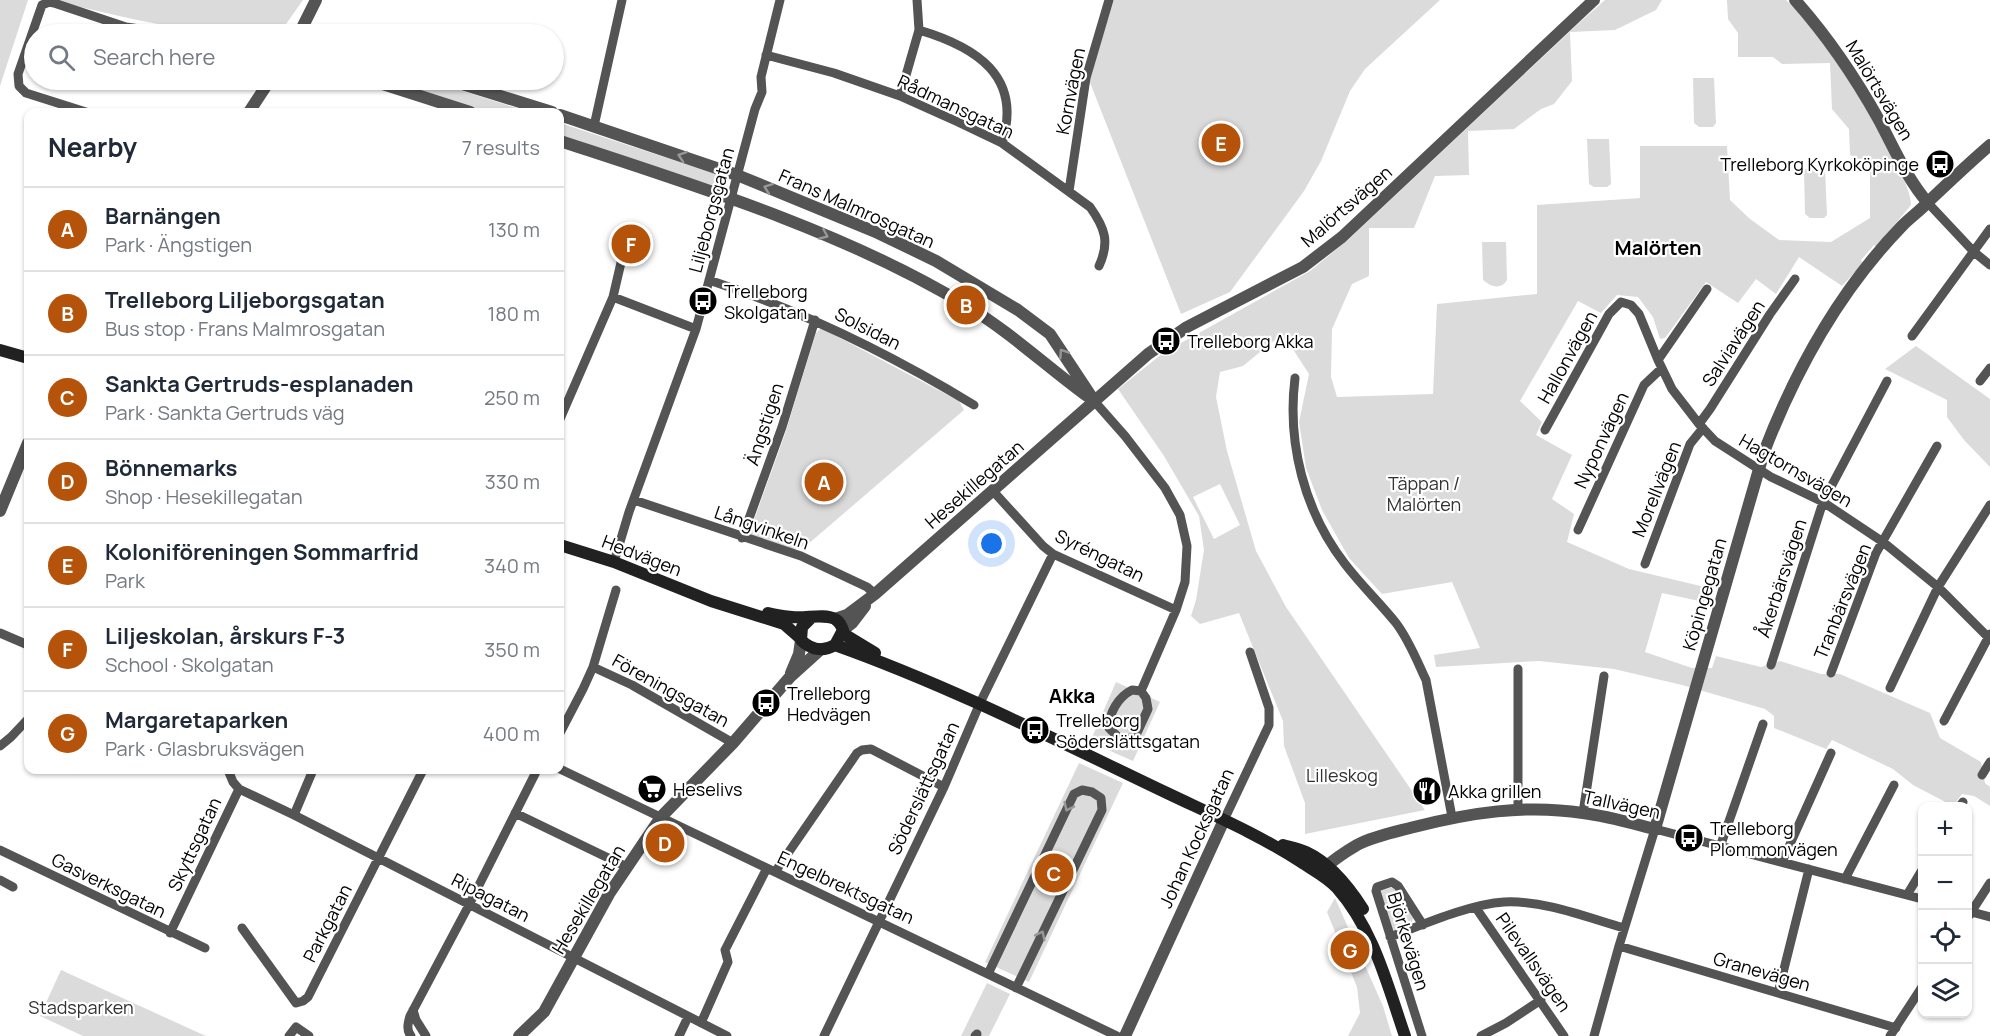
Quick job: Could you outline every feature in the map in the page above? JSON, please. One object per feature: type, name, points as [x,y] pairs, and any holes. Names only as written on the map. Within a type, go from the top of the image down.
[{"type":"main road","points":[[0,350],[24,357]]},
{"type":"main road","name":"Hedvägen","points":[[564,546],[614,562],[711,601],[783,624],[810,647],[821,649]]},
{"type":"main road","name":"Hedvägen","points":[[711,601],[793,617],[835,619]]},
{"type":"main road","points":[[801,639],[802,627],[812,617]]},
{"type":"main road","points":[[835,619],[839,622],[842,632],[918,676]]},
{"type":"main road","points":[[835,645],[842,632]]},
{"type":"main road","points":[[821,649],[835,645],[918,676],[980,703],[1267,840],[1322,869],[1350,890],[1374,930],[1410,1036]]},
{"type":"main road","points":[[1322,869],[1355,910],[1366,929],[1379,959],[1405,1036]]},
{"type":"street","points":[[306,24],[316,0]]},
{"type":"street","points":[[594,126],[622,0]]},
{"type":"street","name":"Liljeborgsgatan","points":[[614,562],[696,329],[755,109],[762,92],[761,77],[780,0]]},
{"type":"street","points":[[900,96],[919,30],[917,0]]},
{"type":"street","name":"Kornvägen","points":[[1069,190],[1086,78],[1109,0]]},
{"type":"street","name":"Malörtsvägen","points":[[1095,402],[1148,354],[1166,341],[1187,327],[1303,267],[1342,237],[1594,0]]},
{"type":"street","name":"Malörtsvägen","points":[[1795,0],[1822,31],[1849,68],[1911,179],[1928,203]]},
{"type":"street","points":[[34,24],[39,9],[45,3],[54,3],[117,24]]},
{"type":"street","points":[[919,30],[964,47],[983,62],[998,79],[1007,103],[1007,127],[1002,143]]},
{"type":"street","points":[[24,55],[18,74],[19,86],[26,93],[73,108]]},
{"type":"street","name":"Rådmansgatan","points":[[766,55],[834,73],[900,96],[1002,143],[1090,207],[1099,219],[1105,237],[1105,253],[1099,266]]},
{"type":"street","points":[[252,108],[263,90]]},
{"type":"street","points":[[401,90],[458,108]]},
{"type":"street","points":[[481,90],[539,108]]},
{"type":"street","name":"Frans Malmrosgatan","points":[[564,116],[737,176],[878,233],[936,261],[1017,310],[1050,334],[1095,402],[1166,488],[1180,515],[1187,546],[1185,582],[1176,610],[1141,691]]},
{"type":"street","name":"Frans Malmrosgatan","points":[[564,142],[814,231],[878,259],[941,291],[1002,328],[1095,402]]},
{"type":"street","name":"Köpingegatan","points":[[1594,1036],[1759,470],[1781,409],[1818,339],[1845,296],[1869,264],[1902,226],[1990,145]]},
{"type":"street","points":[[1928,203],[1974,252],[1990,265]]},
{"type":"street","points":[[1912,336],[1990,229]]},
{"type":"street","points":[[564,410],[613,297],[623,254]]},
{"type":"street","name":"Salviavägen","points":[[1701,426],[1770,314],[1795,279]]},
{"type":"street","name":"Solsidan","points":[[709,280],[815,320],[888,356],[974,405]]},
{"type":"street","name":"Nyponvägen","points":[[1578,530],[1644,385],[1660,364],[1707,289]]},
{"type":"street","points":[[613,297],[696,329]]},
{"type":"street","name":"Hagtornsvägen","points":[[1621,302],[1631,305],[1639,314],[1672,389],[1715,441],[1759,470],[1823,502],[1883,542],[1938,587],[1989,637]]},
{"type":"street","name":"Hallonvägen","points":[[1545,430],[1609,314],[1621,302]]},
{"type":"street","name":"Ängstigen","points":[[742,537],[782,427],[815,320]]},
{"type":"street","points":[[1980,381],[1990,368]]},
{"type":"street","points":[[1295,378],[1295,440],[1300,471],[1311,504],[1325,534],[1344,563],[1397,624],[1418,662],[1426,680],[1452,818]]},
{"type":"street","name":"Åkerbärsvägen","points":[[1771,665],[1823,502],[1887,381]]},
{"type":"street","name":"Hesekillegatan","points":[[835,619],[847,615],[875,594],[1095,402]]},
{"type":"street","name":"Morellvägen","points":[[1645,564],[1690,444],[1701,426]]},
{"type":"street","name":"Tranbärsvägen","points":[[1831,673],[1876,553],[1937,446]]},
{"type":"street","points":[[0,511],[24,454]]},
{"type":"street","name":"Syréngatan","points":[[993,491],[1053,554],[1176,610]]},
{"type":"street","name":"Långvinkeln","points":[[634,500],[801,556],[867,587],[875,594]]},
{"type":"street","points":[[1890,688],[1938,587],[1990,505]]},
{"type":"street","name":"Söderslättsgatan","points":[[824,1036],[944,787],[980,703],[1053,554]]},
{"type":"street","points":[[564,725],[592,667],[615,590]]},
{"type":"street","name":"Hesekillegatan","points":[[842,632],[875,594]]},
{"type":"street","points":[[0,633],[24,643]]},
{"type":"street","points":[[1944,721],[1989,637]]},
{"type":"street","name":"Hesekillegatan","points":[[790,676],[799,654],[801,639]]},
{"type":"street","name":"Hesekillegatan","points":[[519,1036],[544,1012],[609,894],[661,817],[733,743],[790,676],[821,649]]},
{"type":"street","name":"Johan Kocksgatan","points":[[1125,1036],[1269,725],[1269,708],[1250,652]]},
{"type":"street","name":"Föreningsgatan","points":[[592,667],[632,684],[733,743]]},
{"type":"street","points":[[1518,669],[1518,809]]},
{"type":"street","points":[[1583,813],[1604,676]]},
{"type":"street","points":[[1132,690],[1141,691],[1146,698],[1148,709],[1136,735],[1127,740],[1118,737],[1109,728],[1109,719],[1121,696],[1132,690]]},
{"type":"street","points":[[0,746],[24,722]]},
{"type":"street","points":[[1720,847],[1763,724]]},
{"type":"street","points":[[701,1023],[728,962],[724,950],[771,870],[857,753],[871,749],[944,787]]},
{"type":"street","points":[[1782,862],[1831,753]]},
{"type":"street","points":[[1982,775],[1990,762]]},
{"type":"street","name":"Engelbrektsgatan","points":[[564,771],[1117,1036]]},
{"type":"street","name":"Skyttsgatan","points":[[170,933],[239,789],[230,774]]},
{"type":"street","points":[[294,815],[311,774]]},
{"type":"street","name":"Parkgatan","points":[[242,928],[296,1002],[308,997],[421,774]]},
{"type":"street","points":[[411,1036],[408,1033],[408,1024],[413,1010],[535,774]]},
{"type":"street","points":[[1845,879],[1894,784]]},
{"type":"street","name":"Ripagatan","points":[[239,789],[727,1036]]},
{"type":"street","points":[[988,974],[1074,794],[1082,790],[1092,792],[1101,798],[1102,810],[1016,988]]},
{"type":"street","name":"Tallvägen","points":[[1322,869],[1358,844],[1391,833],[1452,818],[1518,809],[1583,813],[1654,829],[1918,898]]},
{"type":"street","points":[[515,813],[627,867]]},
{"type":"street","name":"Gasverksgatan","points":[[0,850],[204,948]]},
{"type":"street","points":[[1778,993],[1809,869]]},
{"type":"street","points":[[1907,895],[1918,878]]},
{"type":"street","points":[[0,880],[13,887]]},
{"type":"street","name":"Björkevägen","points":[[1422,925],[1398,886],[1392,882],[1377,887],[1376,891],[1389,937],[1422,1036]]},
{"type":"street","points":[[1971,910],[1990,883]]},
{"type":"street","points":[[1389,937],[1476,908],[1502,902],[1555,908],[1624,928]]},
{"type":"street","name":"Pilevallsvägen","points":[[1476,908],[1564,1036]]},
{"type":"street","points":[[1972,914],[1990,917]]},
{"type":"street","name":"Granevägen","points":[[1619,946],[1778,993],[1893,1032]]},
{"type":"street","points":[[1893,1032],[1918,994]]},
{"type":"street","points":[[1481,1036],[1541,1000]]},
{"type":"street","points":[[413,1010],[426,1036]]},
{"type":"street","points":[[679,1036],[688,1017]]},
{"type":"street","points":[[290,1036],[296,1027],[309,1036]]},
{"type":"green space","points":[[0,0],[28,0],[0,86]]},
{"type":"green space","points":[[51,0],[303,0],[286,24],[158,24]]},
{"type":"green space","points":[[1114,0],[1440,0],[1365,69],[1350,91],[1321,161],[1304,191],[1230,292],[1181,314],[1089,80]]},
{"type":"green space","points":[[1605,0],[1662,0],[1656,10],[1615,30],[1570,32],[1572,81],[1554,104],[1541,109],[1514,129],[1468,131],[1469,175],[1435,176],[1414,228],[1369,228],[1369,276],[1352,284],[1332,329],[1331,377],[1337,397],[1433,394],[1437,304],[1537,294],[1537,205],[1640,198],[1640,146],[1727,146],[1730,200],[1750,219],[1779,240],[1831,242],[1870,218],[1870,165],[1850,155],[1849,129],[1832,109],[1830,63],[1782,64],[1773,57],[1738,57],[1738,33],[1728,19],[1727,0],[1786,0],[1823,41],[1853,86],[1892,153],[1909,193],[1911,205],[1876,247],[1874,245],[1861,260],[1863,263],[1842,286],[1799,257],[1776,294],[1756,279],[1738,303],[1706,282],[1665,338],[1660,339],[1653,317],[1638,297],[1617,295],[1601,313],[1578,301],[1520,401],[1542,422],[1536,435],[1572,455],[1552,499],[1574,514],[1567,542],[1629,569],[1709,588],[1704,602],[1662,593],[1645,652],[1692,668],[1712,668],[1716,656],[1761,667],[1780,661],[1821,674],[1840,674],[1930,713],[1940,738],[1981,762],[1985,783],[1990,787],[1990,806],[1974,796],[1962,794],[1956,802],[1945,802],[1913,785],[1893,769],[1832,740],[1826,749],[1774,728],[1774,716],[1765,709],[1682,685],[1614,669],[1539,661],[1436,667],[1434,655],[1480,648],[1452,582],[1382,594],[1349,558],[1322,510],[1306,468],[1299,422],[1309,374],[1287,340],[1276,339],[1243,366],[1220,372],[1216,397],[1227,451],[1256,551],[1286,607],[1425,810],[1305,834],[1305,803],[1284,746],[1283,721],[1239,613],[1200,624],[1191,616],[1196,600],[1204,550],[1199,516],[1164,456],[1118,389],[1163,353],[1310,271],[1349,239],[1579,23]],"holes":[[[1220,484],[1240,525],[1214,539],[1193,497]]]},
{"type":"green space","points":[[1693,78],[1714,78],[1716,123],[1713,127],[1699,127],[1694,123]]},
{"type":"green space","points":[[419,90],[460,90],[516,108],[474,108]]},
{"type":"green space","points":[[564,124],[719,175],[716,189],[564,138]]},
{"type":"green space","points":[[1587,139],[1609,139],[1611,184],[1607,187],[1594,187],[1589,184]]},
{"type":"green space","points":[[1804,169],[1825,169],[1827,215],[1824,218],[1810,218],[1805,214]]},
{"type":"green space","points":[[1482,242],[1506,242],[1507,280],[1502,285],[1493,286],[1483,280]]},
{"type":"green space","points":[[821,328],[959,401],[964,410],[807,545],[791,550],[751,536],[750,531],[785,434],[816,333]]},
{"type":"green space","points":[[1916,346],[1990,399],[1990,467],[1964,440],[1947,417],[1947,400],[1885,369]]},
{"type":"green space","points":[[1116,682],[1160,702],[1133,761],[1090,742]]},
{"type":"green space","points":[[1079,763],[1123,783],[1029,982],[985,962]]},
{"type":"green space","points":[[1394,887],[1413,918],[1408,926],[1392,930],[1380,894],[1381,890]]},
{"type":"green space","points":[[1335,898],[1383,1006],[1392,1036],[1348,1036],[1360,1013],[1357,987],[1327,912]]},
{"type":"green space","name":"Stadsparken","points":[[61,970],[206,1036],[83,1036],[40,1016]]},
{"type":"green space","points":[[987,983],[1010,994],[989,1036],[961,1036]]},
{"type":"place","name":"Koloniföreningen Sommarfrid","points":[[1221,143]]},
{"type":"place","name":"Trelleborg Kyrkoköpinge","points":[[1940,164]]},
{"type":"place","name":"Liljeskolan, årskurs F-3","points":[[631,244]]},
{"type":"place","name":"Trelleborg Skolgatan","points":[[703,301]]},
{"type":"place","name":"Trelleborg Liljeborgsgatan","points":[[966,305]]},
{"type":"place","name":"Trelleborg Akka","points":[[1166,341]]},
{"type":"place","name":"Barnängen","points":[[824,482]]},
{"type":"place","name":"Trelleborg Hedvägen","points":[[766,703]]},
{"type":"place","name":"Trelleborg Söderslättsgatan","points":[[1035,730]]},
{"type":"place","name":"Heselivs","points":[[652,789]]},
{"type":"place","name":"Akka grillen","points":[[1427,791]]},
{"type":"place","name":"Trelleborg Plommonvägen","points":[[1689,838]]},
{"type":"place","name":"Bönnemarks","points":[[665,843]]},
{"type":"place","name":"Sankta Gertruds-esplanaden","points":[[1054,873]]},
{"type":"place","name":"Margaretaparken","points":[[1350,950]]},
{"type":"district","name":"Malörten","points":[[1658,247]]},
{"type":"district","name":"Akka","points":[[1072,695]]},
{"type":"park label","name":"Täppan / Malörten","points":[[1424,493]]},
{"type":"park label","name":"Lilleskog","points":[[1342,775]]}]
